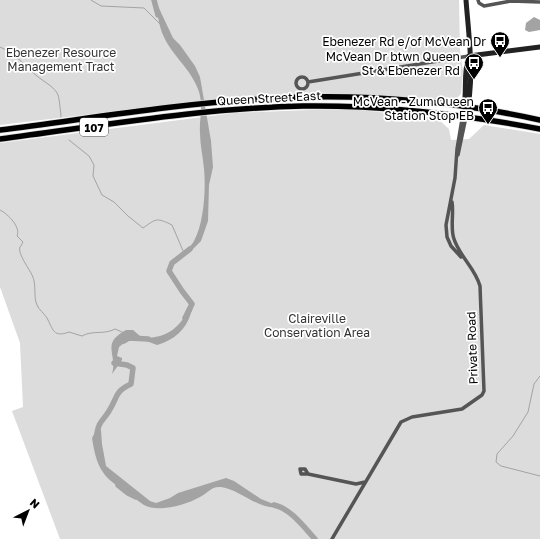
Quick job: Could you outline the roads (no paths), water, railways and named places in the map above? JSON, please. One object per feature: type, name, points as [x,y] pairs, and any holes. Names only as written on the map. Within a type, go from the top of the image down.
[{"type":"main road","points":[[464,116],[472,81],[466,0]]},
{"type":"main road","points":[[469,56],[540,47]]},
{"type":"main road","name":"Queen Street East","points":[[0,130],[218,102],[322,97],[393,100],[466,107],[540,120]]},
{"type":"main road","name":"Queen Street East","points":[[0,139],[188,115],[259,108],[335,106],[401,109],[464,116],[540,129]]},
{"type":"street","points":[[478,0],[479,3],[484,6],[511,1],[540,2]]},
{"type":"street","points":[[308,82],[469,56]]},
{"type":"street","name":"Private Road","points":[[332,539],[400,422],[412,417],[462,409],[482,395],[484,391],[480,286],[476,275],[463,259],[454,251],[447,237],[447,217],[452,202],[458,156],[457,149],[464,116]]},
{"type":"street","points":[[308,474],[356,484],[365,482]]},
{"type":"waterway","points":[[91,0],[101,6],[144,8],[160,24]]},
{"type":"waterway","points":[[154,0],[158,15]]},
{"type":"waterway","points":[[0,47],[16,57],[57,92],[61,117]]},
{"type":"waterway","points":[[69,140],[89,156],[94,165],[93,176],[102,195],[114,202],[143,228],[156,220],[172,225],[184,253]]},
{"type":"waterway","points":[[0,210],[7,214],[10,218],[17,229],[17,236],[23,242],[20,247],[20,253],[33,279],[36,302],[47,318],[52,329],[60,334],[69,332],[82,336],[90,333],[107,332],[115,329],[122,332]]},
{"type":"waterway","points":[[185,318],[192,304],[169,271],[172,263],[190,249]]},
{"type":"waterway","points":[[124,341],[129,338],[148,339]]},
{"type":"waterway","points":[[97,433],[100,423],[109,411],[119,392],[131,384],[133,368],[127,365],[114,363]]},
{"type":"waterway","points":[[540,376],[534,384],[528,412],[513,436],[497,454],[496,462],[501,466],[540,476]]},
{"type":"waterway","points":[[118,485],[136,497]]},
{"type":"waterway","points":[[274,505],[291,514],[315,539]]},
{"type":"place","name":"Ebenezer Rd e/of McVean Dr","points":[[500,58]]},
{"type":"place","name":"McVean Dr btwn Queen St & Ebenezer Rd","points":[[474,80]]},
{"type":"place","name":"McVean - Zum Queen Station Stop EB","points":[[488,125]]},
{"type":"park label","name":"Ebenezer Resource Management Tract","points":[[61,59]]},
{"type":"park label","name":"Claireville Conservation Area","points":[[317,325]]}]
